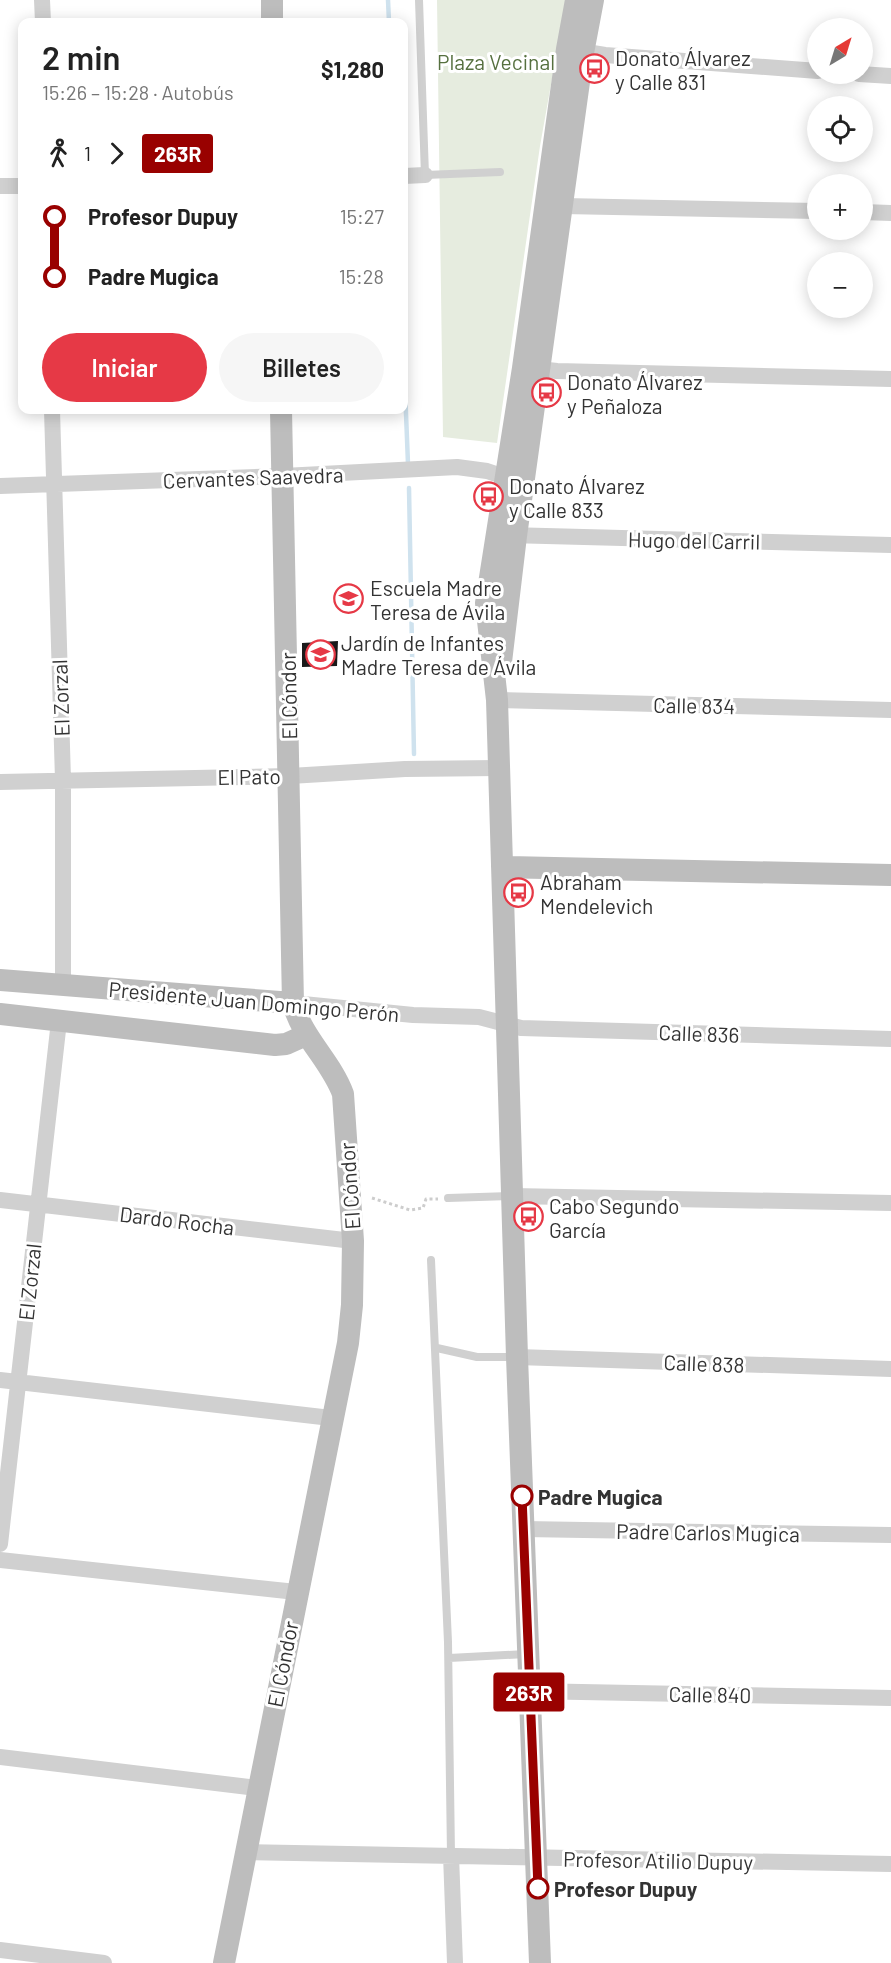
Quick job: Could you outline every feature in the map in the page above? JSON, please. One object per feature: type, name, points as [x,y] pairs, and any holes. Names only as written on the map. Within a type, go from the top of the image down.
[{"type":"main road","points":[[272,0],[272,18]]},
{"type":"main road","points":[[540,1963],[517,1358],[496,700],[506,535],[505,477],[531,368],[563,206],[575,51],[576,0]]},
{"type":"main road","points":[[506,535],[575,51],[593,0]]},
{"type":"main road","name":"El Cóndor","points":[[224,1963],[349,1333],[353,1284],[353,1241],[343,1094],[339,1082],[306,1035],[293,1003],[281,414]]},
{"type":"main road","points":[[502,867],[891,875]]},
{"type":"main road","name":"Presidente Juan Domingo Perón","points":[[0,980],[293,1003]]},
{"type":"main road","name":"Presidente Juan Domingo Perón","points":[[0,1014],[275,1045],[286,1044],[306,1035]]},
{"type":"street","points":[[42,0],[43,18]]},
{"type":"street","points":[[575,51],[807,69]]},
{"type":"street","points":[[873,75],[891,76]]},
{"type":"street","points":[[408,176],[425,175]]},
{"type":"street","points":[[0,186],[18,186]]},
{"type":"street","points":[[563,206],[807,211]]},
{"type":"street","points":[[873,212],[891,213]]},
{"type":"street","points":[[531,368],[891,379]]},
{"type":"street","name":"El Zorzal","points":[[52,414],[63,780],[63,986]]},
{"type":"street","name":"Cervantes Saavedra","points":[[0,486],[457,467],[487,471],[505,477]]},
{"type":"street","name":"Hugo del Carril","points":[[506,535],[891,545]]},
{"type":"street","name":"Calle 834","points":[[496,700],[891,710]]},
{"type":"street","name":"El Pato","points":[[0,782],[290,776],[405,769],[498,768]]},
{"type":"street","name":"Presidente Juan Domingo Perón","points":[[293,1003],[413,1014],[479,1017],[507,1024]]},
{"type":"street","name":"El Zorzal","points":[[0,1544],[59,1021]]},
{"type":"street","name":"Calle 836","points":[[507,1024],[521,1028],[891,1039]]},
{"type":"street","points":[[512,1196],[891,1203]]},
{"type":"street","name":"Dardo Rocha","points":[[0,1200],[353,1241]]},
{"type":"street","name":"Calle 838","points":[[517,1358],[891,1369]]},
{"type":"street","points":[[0,1380],[331,1418]]},
{"type":"street","name":"Padre Carlos Mugica","points":[[524,1528],[891,1535]]},
{"type":"street","points":[[0,1560],[296,1592]]},
{"type":"street","name":"Calle 840","points":[[529,1691],[891,1698]]},
{"type":"street","points":[[0,1757],[257,1788]]},
{"type":"street","name":"Profesor Atilio Dupuy","points":[[246,1852],[891,1864]]},
{"type":"street","points":[[451,1855],[455,1963]]},
{"type":"street","points":[[0,1950],[104,1963]]},
{"type":"lane","points":[[419,0],[425,175],[500,172]]},
{"type":"lane","points":[[448,1198],[512,1196]]},
{"type":"lane","points":[[431,1260],[437,1348],[449,1658],[451,1855]]},
{"type":"lane","points":[[437,1348],[477,1357],[517,1358]]},
{"type":"lane","points":[[449,1658],[528,1654]]},
{"type":"path","points":[[372,1198],[410,1210],[423,1208],[426,1199],[448,1198]]},
{"type":"green space","name":"Plaza Vecinal","points":[[437,0],[566,0],[540,146],[497,443],[443,437]]},
{"type":"building","name":"Jardín de Infantes Madre Teresa de Ávila","points":[[338,641],[337,666],[302,667],[302,643]]},
{"type":"waterway","points":[[388,0],[389,18]]},
{"type":"waterway","points":[[406,414],[408,464]]},
{"type":"waterway","points":[[409,488],[414,754]]},
{"type":"bus line","name":"263R","points":[[522,1496],[538,1888]]},
{"type":"place","name":"Donato Álvarez y Calle 831","points":[[594,69]]},
{"type":"place","name":"Donato Álvarez y Peñaloza","points":[[546,393]]},
{"type":"place","name":"Donato Álvarez y Calle 833","points":[[488,497]]},
{"type":"place","name":"Escuela Madre Teresa de Ávila","points":[[349,599]]},
{"type":"place","name":"Jardín de Infantes Madre Teresa de Ávila","points":[[320,654]]},
{"type":"place","name":"Abraham Mendelevich","points":[[519,893]]},
{"type":"place","name":"Cabo Segundo García","points":[[528,1217]]},
{"type":"place","name":"Padre Mugica","points":[[522,1496]]},
{"type":"place","name":"Profesor Dupuy","points":[[538,1888]]}]
